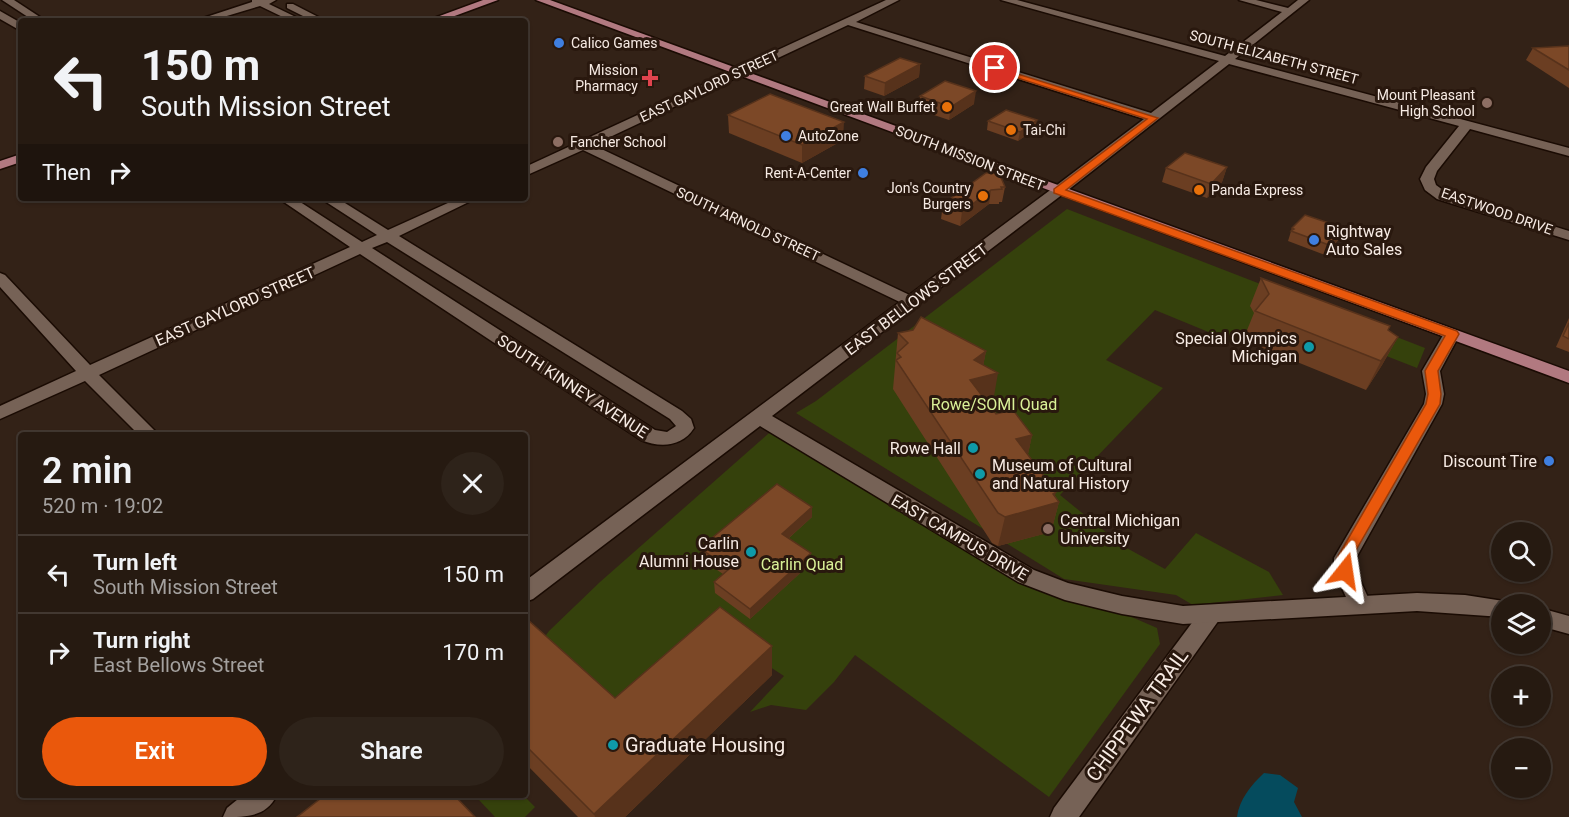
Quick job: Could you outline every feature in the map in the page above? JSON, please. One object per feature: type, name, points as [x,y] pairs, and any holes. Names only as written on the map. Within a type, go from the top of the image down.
[{"type":"main road","points":[[440,18],[493,0]]},
{"type":"main road","name":"SOUTH MISSION STREET","points":[[541,0],[1569,377]]},
{"type":"main road","points":[[0,165],[18,159]]},
{"type":"street","points":[[7,0],[36,18]]},
{"type":"street","points":[[276,0],[315,18]]},
{"type":"street","name":"EAST GAYLORD STREET","points":[[528,171],[894,0]]},
{"type":"street","name":"SOUTH ELIZABETH STREET","points":[[1006,0],[1569,152]]},
{"type":"street","points":[[1244,0],[1289,11]]},
{"type":"street","name":"EAST BELLOWS STREET","points":[[528,591],[1154,118],[1304,0]]},
{"type":"street","points":[[208,18],[262,1],[293,18]]},
{"type":"street","points":[[0,14],[18,26]]},
{"type":"street","points":[[847,22],[1154,118]]},
{"type":"street","name":"EASTWOOD DRIVE","points":[[1467,124],[1431,170],[1427,179],[1430,187],[1442,196],[1569,236]]},
{"type":"street","name":"SOUTH ARNOLD STREET","points":[[583,145],[912,302]]},
{"type":"street","name":"SOUTH KINNEY AVENUE","points":[[290,201],[648,435],[664,440],[678,435],[685,428],[685,423],[676,415],[332,201]]},
{"type":"street","name":"EAST GAYLORD STREET","points":[[0,414],[464,201]]},
{"type":"street","points":[[0,278],[87,373],[147,432]]},
{"type":"street","points":[[1360,604],[1345,571],[1345,558],[1433,404],[1435,394],[1431,371],[1452,334]]},
{"type":"street","name":"EAST CAMPUS DRIVE","points":[[759,417],[1026,576],[1065,591],[1150,611],[1188,615],[1360,604],[1444,602],[1491,607]]},
{"type":"street","name":"CHIPPEWA TRAIL","points":[[1063,817],[1211,614]]},
{"type":"street","points":[[1551,620],[1569,626]]},
{"type":"street","points":[[236,817],[260,798]]},
{"type":"green space","name":"Rowe/SOMI Quad","points":[[1067,209],[1425,348],[1417,368],[1269,310],[1240,345],[1155,310],[1106,360],[1163,388],[1060,495],[1123,546],[1165,569],[1196,533],[1269,572],[1283,595],[1193,605],[1176,595],[1064,579],[796,413],[816,401]]},
{"type":"green space","name":"Carlin Quad","points":[[776,427],[989,555],[1157,628],[1160,644],[1049,797],[855,655],[834,682],[806,710],[771,705],[750,712],[784,676],[722,636],[621,726],[536,649],[549,631],[600,582]]},
{"type":"green space","points":[[481,798],[526,798],[535,807],[525,817],[495,817],[479,800]]},
{"type":"water","points":[[1264,773],[1280,775],[1298,788],[1294,802],[1302,817],[1237,817],[1246,793]]},
{"type":"building","points":[[1569,46],[1569,70],[1533,48]]},
{"type":"building","points":[[900,58],[920,64],[885,83],[865,76]]},
{"type":"building","points":[[945,81],[976,91],[951,107],[920,96]]},
{"type":"building","points":[[770,94],[844,122],[802,145],[728,115]]},
{"type":"building","points":[[1006,110],[1037,120],[1020,132],[988,121]]},
{"type":"building","points":[[1185,153],[1227,167],[1211,184],[1166,168]]},
{"type":"building","points":[[986,173],[999,173],[1005,187],[991,190],[962,212],[943,204]]},
{"type":"building","points":[[1305,215],[1344,228],[1329,245],[1291,231]]},
{"type":"building","points":[[1261,278],[1390,326],[1388,330],[1398,337],[1381,361],[1255,311],[1269,294]]},
{"type":"building","name":"Rowe Hall","points":[[921,317],[986,351],[974,360],[998,373],[970,380],[996,414],[1013,410],[1032,435],[1016,439],[1056,492],[1053,494],[1059,502],[1005,517],[998,513],[896,360],[901,357],[897,353],[908,343],[898,333],[913,330]]},
{"type":"building","points":[[1569,323],[1569,339],[1563,336]]},
{"type":"building","name":"Carlin Alumni House","points":[[777,484],[812,507],[782,534],[811,553],[750,609],[714,582],[729,569],[700,548]]},
{"type":"building","name":"Graduate Housing","points":[[720,607],[772,646],[594,814],[528,748],[528,620],[615,698]]},
{"type":"building","points":[[321,798],[457,798],[475,817],[297,817]]},
{"type":"place","name":"Calico Games","points":[[559,43]]},
{"type":"place","name":"Mission Pharmacy","points":[[650,78]]},
{"type":"place","name":"Mount Pleasant High School","points":[[1487,103]]},
{"type":"place","name":"Great Wall Buffet","points":[[947,107]]},
{"type":"place","name":"Tai-Chi","points":[[1011,130]]},
{"type":"place","name":"AutoZone","points":[[786,136]]},
{"type":"place","name":"Fancher School","points":[[558,142]]},
{"type":"place","name":"Rent-A-Center","points":[[863,173]]},
{"type":"place","name":"Panda Express","points":[[1199,190]]},
{"type":"place","name":"Jon's Country Burgers","points":[[983,196]]},
{"type":"place","name":"Rightway Auto Sales","points":[[1314,240]]},
{"type":"place","name":"Special Olympics Michigan","points":[[1309,347]]},
{"type":"place","name":"Rowe Hall","points":[[973,448]]},
{"type":"place","name":"Discount Tire","points":[[1549,461]]},
{"type":"place","name":"Museum of Cultural and Natural History","points":[[980,474]]},
{"type":"place","name":"Central Michigan University","points":[[1048,529]]},
{"type":"place","name":"Carlin Alumni House","points":[[751,552]]},
{"type":"place","name":"Graduate Housing","points":[[613,745]]},
{"type":"route","points":[[995,68],[1154,118],[1058,191],[1452,334],[1431,371],[1435,394],[1433,404],[1348,551],[1345,558],[1345,571]]}]
